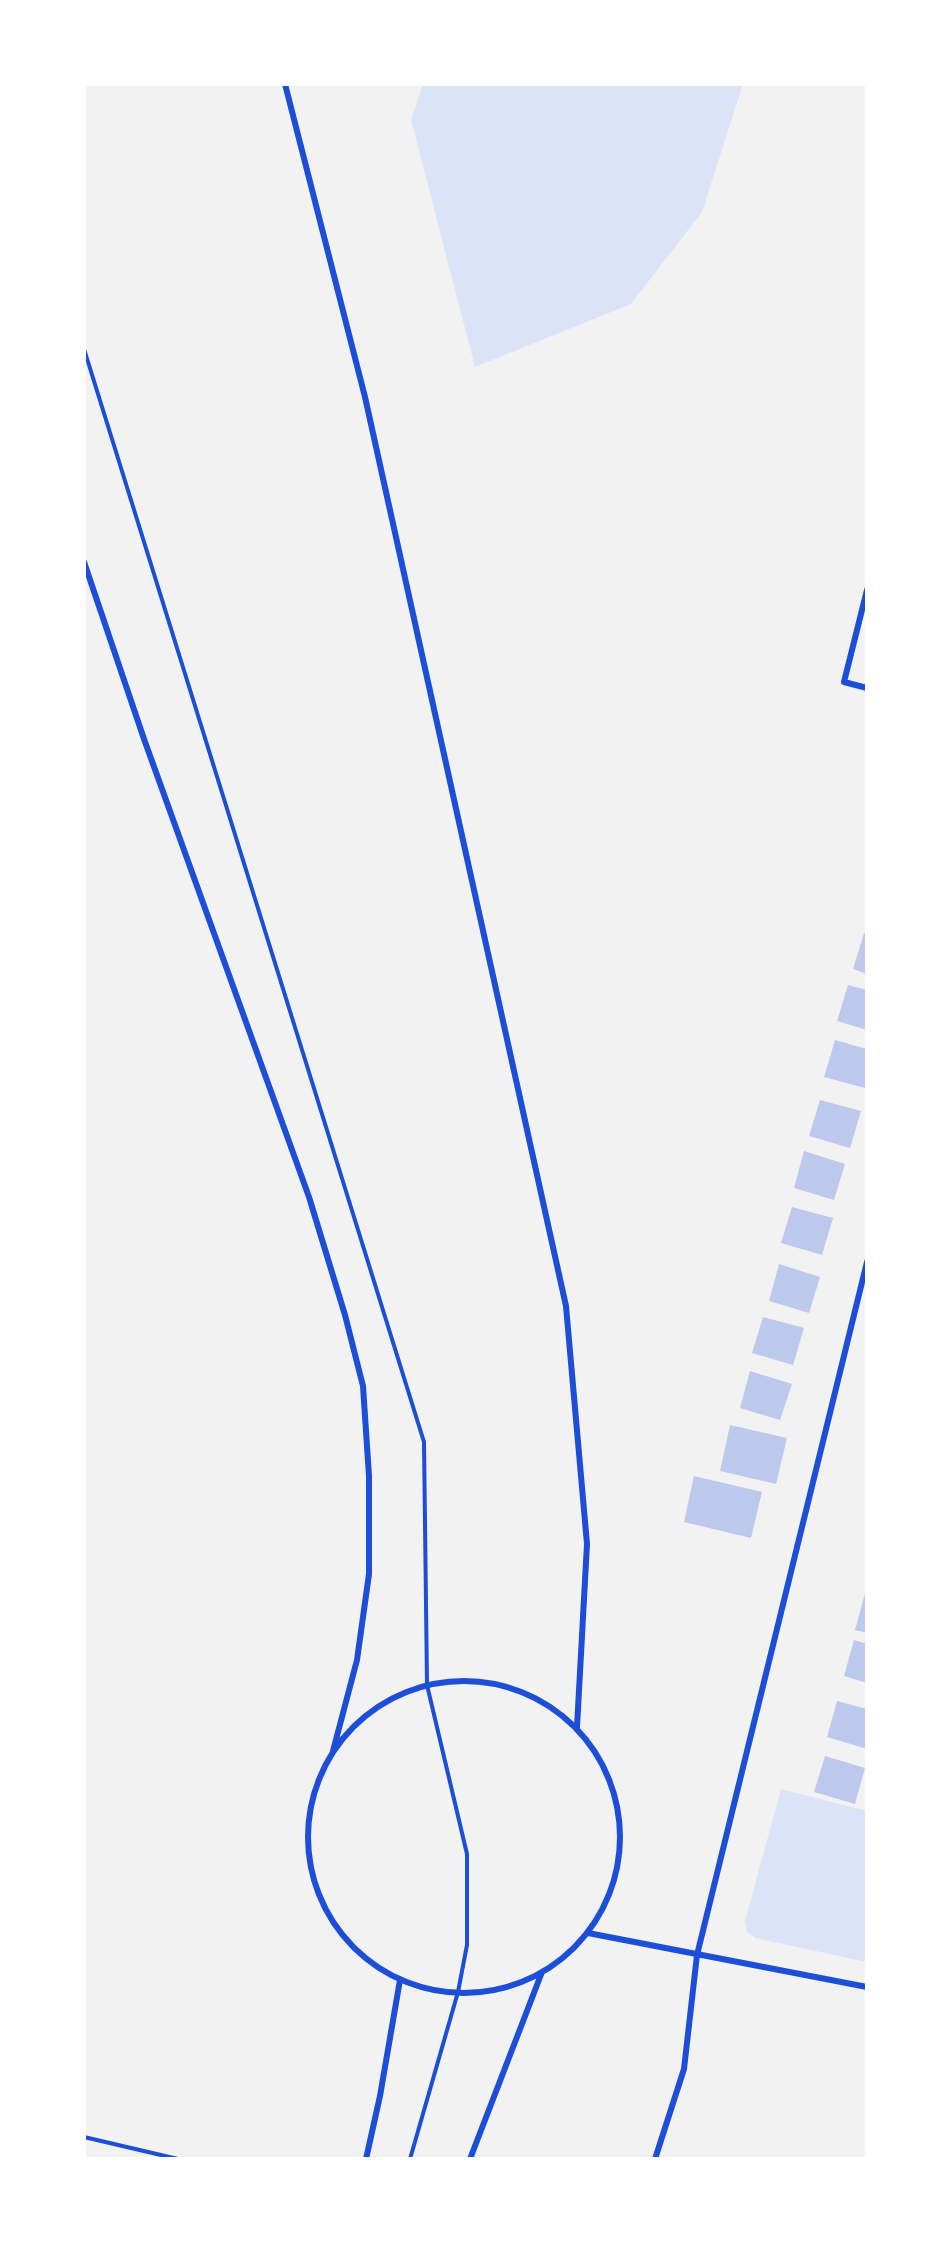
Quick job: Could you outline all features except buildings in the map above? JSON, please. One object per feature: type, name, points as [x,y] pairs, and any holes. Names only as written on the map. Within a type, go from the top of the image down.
[{"type":"street","points":[[285,84],[365,397],[566,1306],[587,1544],[577,1727]]},
{"type":"street","points":[[84,562],[144,739],[309,1197],[345,1315],[363,1386],[369,1476],[369,1574],[357,1660],[333,1751],[314,1791],[307,1836],[313,1881],[332,1922],[362,1956],[400,1980],[419,1987],[458,1992],[487,1991],[515,1985],[542,1972],[567,1955],[588,1933],[604,1908],[616,1878],[621,1845],[620,1813],[612,1782],[597,1753],[577,1727],[544,1702],[507,1686],[467,1680],[427,1685],[390,1698],[358,1721],[333,1751]]},
{"type":"street","points":[[867,590],[844,682],[867,688]]},
{"type":"street","points":[[655,2159],[684,2069],[697,1955],[867,1262]]},
{"type":"street","points":[[588,1933],[867,1987]]},
{"type":"street","points":[[470,2159],[542,1972]]},
{"type":"street","points":[[366,2159],[380,2096],[400,1980]]},
{"type":"path","points":[[84,2137],[178,2159]]},
{"type":"shaded area","points":[[423,84],[743,84],[702,212],[631,304],[475,367],[411,120]]},
{"type":"shaded area","points":[[781,1789],[867,1811],[867,1962],[755,1938],[747,1932],[745,1921]]}]
